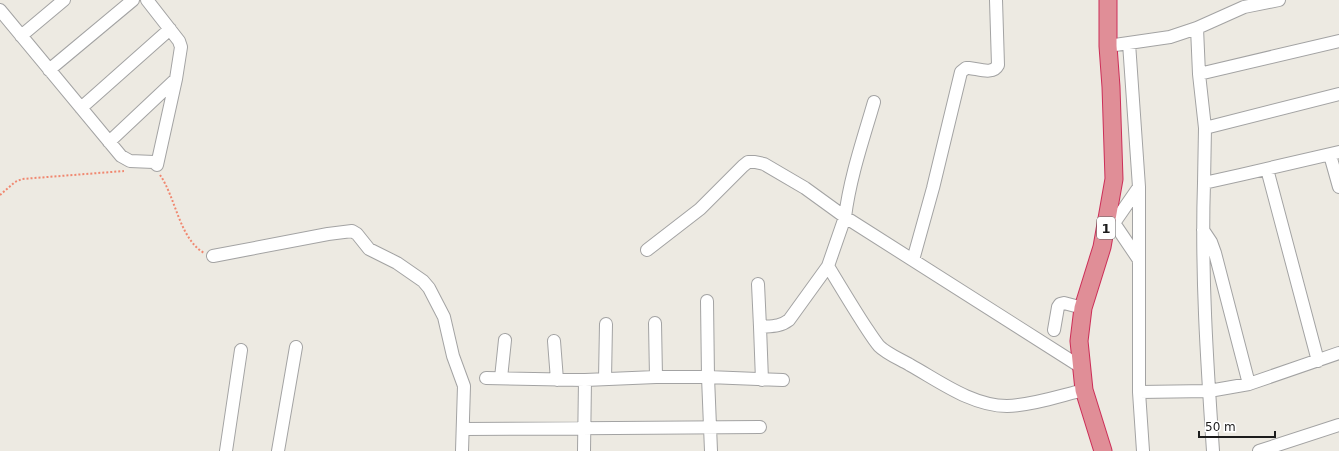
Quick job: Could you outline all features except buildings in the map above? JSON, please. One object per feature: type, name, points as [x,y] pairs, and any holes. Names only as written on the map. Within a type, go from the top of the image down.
[{"type":"highway","name":"1","points":[[1103,451],[1084,390],[1080,341],[1083,308],[1111,223],[1114,178],[1108,46],[1108,0]]},
{"type":"street","points":[[21,36],[64,0]]},
{"type":"street","points":[[49,70],[133,0]]},
{"type":"street","points":[[0,10],[121,156],[126,160],[154,162],[157,164],[176,80],[181,47],[180,41],[147,0]]},
{"type":"street","points":[[913,260],[933,188],[961,72],[966,68],[992,71],[996,69],[998,65],[996,0]]},
{"type":"street","points":[[1108,46],[1170,37],[1197,28],[1243,3],[1279,0]]},
{"type":"street","points":[[1197,28],[1205,128],[1202,229],[1213,451]]},
{"type":"street","points":[[81,108],[170,29]]},
{"type":"street","points":[[1200,74],[1339,41]]},
{"type":"street","points":[[1129,43],[1139,187],[1139,392],[1143,451]]},
{"type":"street","points":[[109,142],[176,80]]},
{"type":"street","points":[[1205,128],[1339,94]]},
{"type":"street","points":[[760,327],[779,326],[783,325],[789,320],[828,266],[846,217],[848,196],[874,102]]},
{"type":"street","points":[[1204,183],[1334,153],[1339,187]]},
{"type":"street","points":[[647,250],[700,208],[748,162],[764,164],[805,188],[846,217],[1082,367]]},
{"type":"street","points":[[1267,169],[1318,361]]},
{"type":"street","points":[[1139,187],[1111,223],[1139,260]]},
{"type":"street","points":[[1202,229],[1211,242],[1215,253],[1249,384]]},
{"type":"street","points":[[213,256],[328,234],[352,231],[357,234],[369,249],[397,263],[423,281],[429,288],[444,317],[453,356],[464,386],[462,451]]},
{"type":"street","points":[[828,266],[855,311],[879,346],[890,354],[946,386],[973,399],[988,404],[1007,406],[1084,390]]},
{"type":"street","points":[[758,284],[762,380]]},
{"type":"street","points":[[707,301],[711,451]]},
{"type":"street","points":[[1054,330],[1058,307],[1060,304],[1064,303],[1083,308]]},
{"type":"street","points":[[655,322],[656,378]]},
{"type":"street","points":[[605,379],[606,324]]},
{"type":"street","points":[[501,378],[505,340]]},
{"type":"street","points":[[554,341],[557,380]]},
{"type":"street","points":[[278,451],[296,347]]},
{"type":"street","points":[[226,451],[241,350]]},
{"type":"street","points":[[1139,392],[1209,391],[1249,384],[1339,353]]},
{"type":"street","points":[[486,378],[586,380],[708,377],[783,380]]},
{"type":"street","points":[[584,451],[586,380]]},
{"type":"street","points":[[1259,451],[1339,425]]},
{"type":"street","points":[[462,429],[760,427]]},
{"type":"path","points":[[0,194],[15,182],[22,179],[131,171]]},
{"type":"path","points":[[158,173],[163,180],[190,240],[201,251],[213,256]]}]
